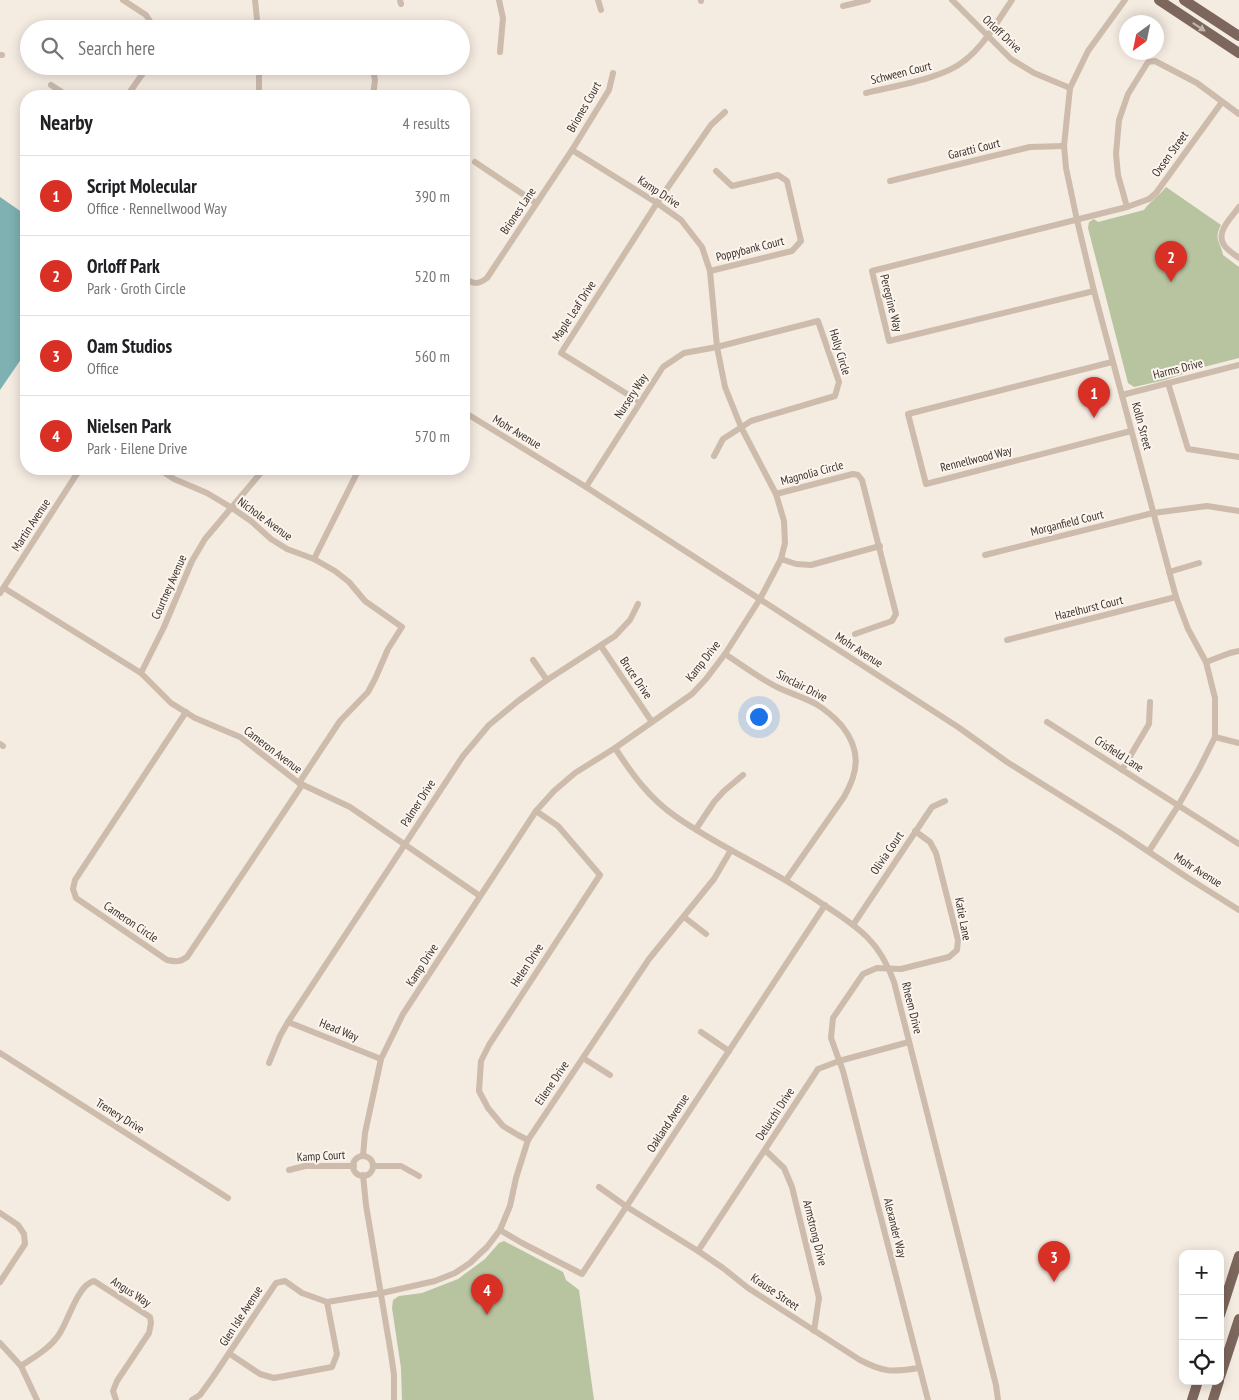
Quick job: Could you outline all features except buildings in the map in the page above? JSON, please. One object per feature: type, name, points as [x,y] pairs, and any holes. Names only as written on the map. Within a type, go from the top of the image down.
[{"type":"main road","points":[[1159,0],[1239,53]]},
{"type":"main road","points":[[1184,0],[1239,36]]},
{"type":"main road","points":[[1224,1303],[1239,1256]]},
{"type":"main road","points":[[1224,1365],[1239,1319]]},
{"type":"main road","points":[[1192,1400],[1197,1385]]},
{"type":"main road","points":[[1213,1400],[1218,1385]]},
{"type":"street","points":[[123,0],[146,15],[149,20]]},
{"type":"street","points":[[255,0],[257,20]]},
{"type":"street","points":[[499,0],[503,18],[500,52]]},
{"type":"street","points":[[598,0],[600,10]]},
{"type":"street","points":[[843,6],[868,0]]},
{"type":"street","name":"Orloff Drive","points":[[952,0],[1011,59],[1034,73],[1070,88]]},
{"type":"street","name":"Schween Court","points":[[866,93],[941,74],[964,61],[987,37],[1012,0]]},
{"type":"street","name":"Kolln Street","points":[[1125,0],[1088,51],[1070,88],[1064,146],[1066,168],[1112,362],[1176,597],[1188,629],[1206,662],[1215,698],[1215,737],[1200,769],[1149,852]]},
{"type":"street","points":[[1127,206],[1118,175],[1116,154],[1119,120],[1128,94],[1148,62],[1155,61],[1197,83],[1239,114]]},
{"type":"street","name":"Briones Court","points":[[572,150],[609,90],[613,73]]},
{"type":"street","points":[[131,90],[142,75]]},
{"type":"street","points":[[259,75],[260,90]]},
{"type":"street","points":[[374,75],[374,90]]},
{"type":"street","points":[[51,84],[60,90]]},
{"type":"street","name":"Oxsen Street","points":[[1077,220],[1149,199],[1156,193],[1222,102]]},
{"type":"street","points":[[657,203],[711,125],[725,112]]},
{"type":"street","name":"Garatti Court","points":[[890,181],[1030,147],[1064,146]]},
{"type":"street","name":"Briones Lane","points":[[470,281],[480,283],[487,278],[572,150]]},
{"type":"street","name":"Kamp Drive","points":[[363,1156],[365,1133],[381,1059],[403,1014],[536,811],[554,791],[575,773],[615,748],[692,694],[706,679],[725,654],[760,599],[781,559],[785,543],[784,521],[776,494],[741,427],[725,387],[717,346],[710,271],[702,247],[681,220],[572,150]]},
{"type":"street","points":[[475,162],[536,203]]},
{"type":"street","name":"Poppybank Court","points":[[710,271],[792,251],[801,241],[787,181],[778,176],[732,186],[716,171]]},
{"type":"street","name":"Maple Leaf Drive","points":[[640,402],[561,353],[657,203]]},
{"type":"street","points":[[1239,207],[1222,231],[1221,239],[1224,246],[1239,258]]},
{"type":"street","name":"Peregrine Way","points":[[1077,220],[872,271],[889,341],[1094,291]]},
{"type":"street","name":"Holly Circle","points":[[717,346],[818,321],[839,382],[835,396],[752,421],[741,427]]},
{"type":"street","name":"Nursery Way","points":[[586,487],[663,367],[684,353],[717,346]]},
{"type":"street","name":"Rennellwood Way","points":[[1112,362],[908,414],[926,484],[1131,431]]},
{"type":"street","name":"Harms Drive","points":[[1122,395],[1239,365]]},
{"type":"street","points":[[1168,383],[1188,449],[1239,457]]},
{"type":"street","name":"Mohr Avenue","points":[[470,416],[586,487],[958,727],[1007,762],[1239,910]]},
{"type":"street","points":[[714,456],[723,439],[741,427]]},
{"type":"street","name":"Magnolia Circle","points":[[776,494],[853,474],[858,475],[862,480],[880,546]]},
{"type":"street","name":"Martin Avenue","points":[[2,590],[76,475]]},
{"type":"street","name":"Nichole Avenue","points":[[168,475],[207,493],[232,508],[251,521],[271,539],[287,549],[314,559],[335,571],[349,582],[365,601],[402,627],[388,649],[368,692],[340,721],[300,784]]},
{"type":"street","name":"Courtney Avenue","points":[[141,673],[164,626],[192,560],[205,540],[259,475]]},
{"type":"street","points":[[314,559],[356,475]]},
{"type":"street","name":"Morganfield Court","points":[[985,555],[1153,513],[1207,506],[1239,512]]},
{"type":"street","points":[[781,559],[796,564],[811,565],[880,546],[896,614],[892,621],[855,634]]},
{"type":"street","points":[[1169,572],[1199,563]]},
{"type":"street","name":"Cameron Avenue","points":[[2,590],[141,673],[171,703],[195,718],[240,737],[300,784],[350,808],[480,896]]},
{"type":"street","name":"Hazelhurst Court","points":[[1007,640],[1176,597]]},
{"type":"street","name":"Palmer Drive","points":[[269,1062],[288,1022],[462,756],[489,725],[518,701],[615,636],[630,620],[638,604]]},
{"type":"street","name":"Bruce Drive","points":[[601,646],[652,722]]},
{"type":"street","points":[[1206,662],[1239,651]]},
{"type":"street","name":"Sinclair Drive","points":[[725,654],[776,686],[815,704],[831,714],[849,735],[855,747],[856,757],[850,786],[786,880]]},
{"type":"street","points":[[533,660],[547,680]]},
{"type":"street","points":[[1122,770],[1149,724],[1150,702]]},
{"type":"street","name":"Cameron Circle","points":[[186,712],[75,880],[73,889],[76,898],[168,960],[176,962],[187,956],[300,784]]},
{"type":"street","name":"Crisfield Lane","points":[[1047,722],[1239,844]]},
{"type":"street","points":[[1215,737],[1239,743]]},
{"type":"street","name":"Rheem Drive","points":[[615,748],[634,776],[656,801],[675,816],[786,880],[853,924],[867,936],[889,968],[994,1375],[998,1400]]},
{"type":"street","points":[[696,829],[714,802],[743,775]]},
{"type":"street","name":"Olivia Court","points":[[853,924],[932,807],[946,801]]},
{"type":"street","name":"Helen Drive","points":[[528,1140],[503,1126],[488,1108],[479,1091],[481,1061],[488,1045],[600,875],[558,826],[536,811]]},
{"type":"street","name":"Katie Lane","points":[[889,968],[901,969],[949,957],[956,950],[958,940],[936,853],[930,842],[915,831]]},
{"type":"street","name":"Eilene Drive","points":[[382,1293],[435,1282],[455,1273],[470,1263],[487,1247],[500,1230],[510,1206],[516,1178],[528,1140],[649,959],[714,879],[731,850]]},
{"type":"street","name":"Oakland Avenue","points":[[500,1230],[582,1274],[825,906]]},
{"type":"street","points":[[684,917],[706,934]]},
{"type":"street","name":"Alexander Way","points":[[889,968],[877,968],[863,974],[833,1018],[831,1038],[846,1081],[928,1400]]},
{"type":"street","name":"Head Way","points":[[288,1022],[381,1059]]},
{"type":"street","points":[[701,1032],[729,1051]]},
{"type":"street","name":"Delucchi Drive","points":[[698,1251],[818,1069],[839,1061],[909,1042]]},
{"type":"street","name":"Trenery Drive","points":[[0,1053],[228,1198]]},
{"type":"street","points":[[583,1058],[610,1075]]},
{"type":"street","name":"Armstrong Drive","points":[[765,1150],[784,1168],[792,1187],[819,1298],[814,1331]]},
{"type":"street","points":[[363,1156],[370,1159],[373,1166],[370,1173],[363,1176],[357,1173],[354,1166],[356,1159],[363,1156]]},
{"type":"street","name":"Kamp Court","points":[[289,1170],[305,1166],[354,1166]]},
{"type":"street","points":[[373,1166],[400,1166],[420,1176]]},
{"type":"street","points":[[363,1176],[366,1206],[392,1354],[394,1400]]},
{"type":"street","name":"Krause Street","points":[[599,1187],[698,1251],[748,1288],[860,1360],[875,1368],[892,1372],[919,1368]]},
{"type":"street","points":[[0,1214],[18,1225],[24,1234],[25,1244],[0,1282]]},
{"type":"street","name":"Angus Way","points":[[21,1366],[46,1349],[58,1338],[84,1288],[88,1282],[94,1281],[150,1317],[149,1333],[117,1381],[113,1391],[116,1400]]},
{"type":"street","name":"Glen Isle Avenue","points":[[192,1400],[200,1395],[230,1354],[276,1283],[285,1281],[302,1293],[326,1302],[382,1293]]},
{"type":"street","points":[[230,1354],[260,1374],[274,1378],[332,1367],[337,1354],[326,1302]]},
{"type":"street","points":[[0,1342],[21,1366],[37,1400]]},
{"type":"green space","points":[[1166,187],[1221,225],[1218,238],[1223,255],[1239,267],[1239,358],[1200,368],[1165,380],[1134,387],[1128,383],[1088,228],[1089,222],[1094,219],[1098,222],[1144,210]]},
{"type":"green space","points":[[504,1241],[563,1272],[566,1280],[579,1290],[594,1400],[402,1400],[401,1368],[392,1308],[393,1300],[399,1296],[422,1293],[458,1279],[485,1259],[499,1243]]},
{"type":"water","points":[[0,197],[20,211],[20,361],[0,390]]},
{"type":"place","name":"Orloff Park","points":[[1171,282]]},
{"type":"place","name":"Script Molecular","points":[[1094,418]]},
{"type":"place","name":"Oam Studios","points":[[1054,1282]]},
{"type":"place","name":"Nielsen Park","points":[[487,1315]]}]
